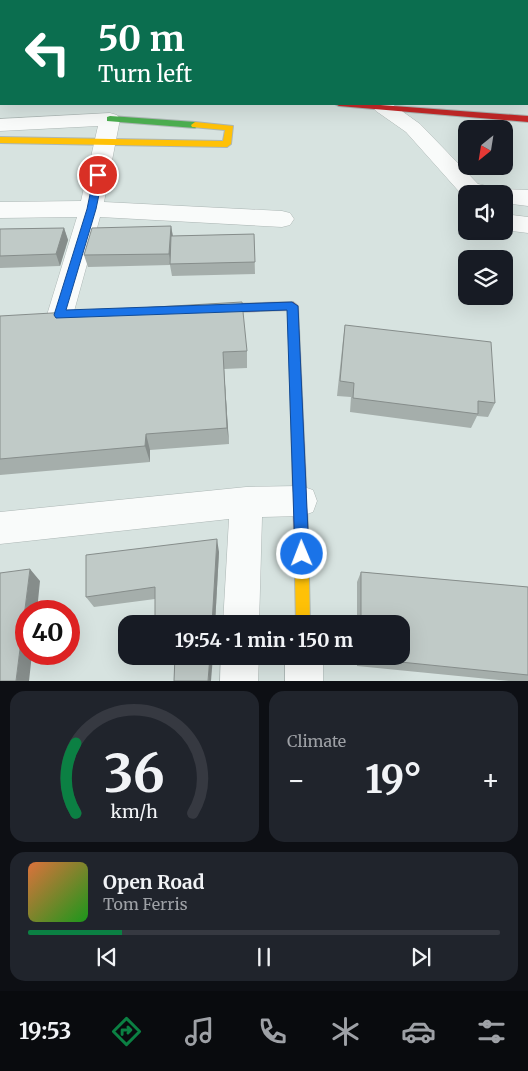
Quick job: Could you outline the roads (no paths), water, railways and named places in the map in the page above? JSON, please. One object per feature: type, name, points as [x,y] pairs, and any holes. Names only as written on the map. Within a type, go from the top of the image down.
[{"type":"street","points":[[354,105],[528,119]]},
{"type":"street","points":[[383,107],[413,128],[471,185]]},
{"type":"street","points":[[0,125],[108,130],[230,128],[228,144],[108,130],[0,140]]},
{"type":"street","points":[[60,315],[91,209],[108,130]]},
{"type":"street","points":[[513,196],[528,198]]},
{"type":"street","points":[[0,210],[91,209],[282,219]]},
{"type":"street","points":[[513,223],[528,225]]},
{"type":"street","points":[[196,310],[292,306],[301,501],[303,615]]},
{"type":"street","points":[[0,528],[246,502],[301,501]]},
{"type":"street","points":[[241,615],[246,502]]},
{"type":"street","points":[[239,681],[240,665]]},
{"type":"street","points":[[304,665],[304,681]]}]
